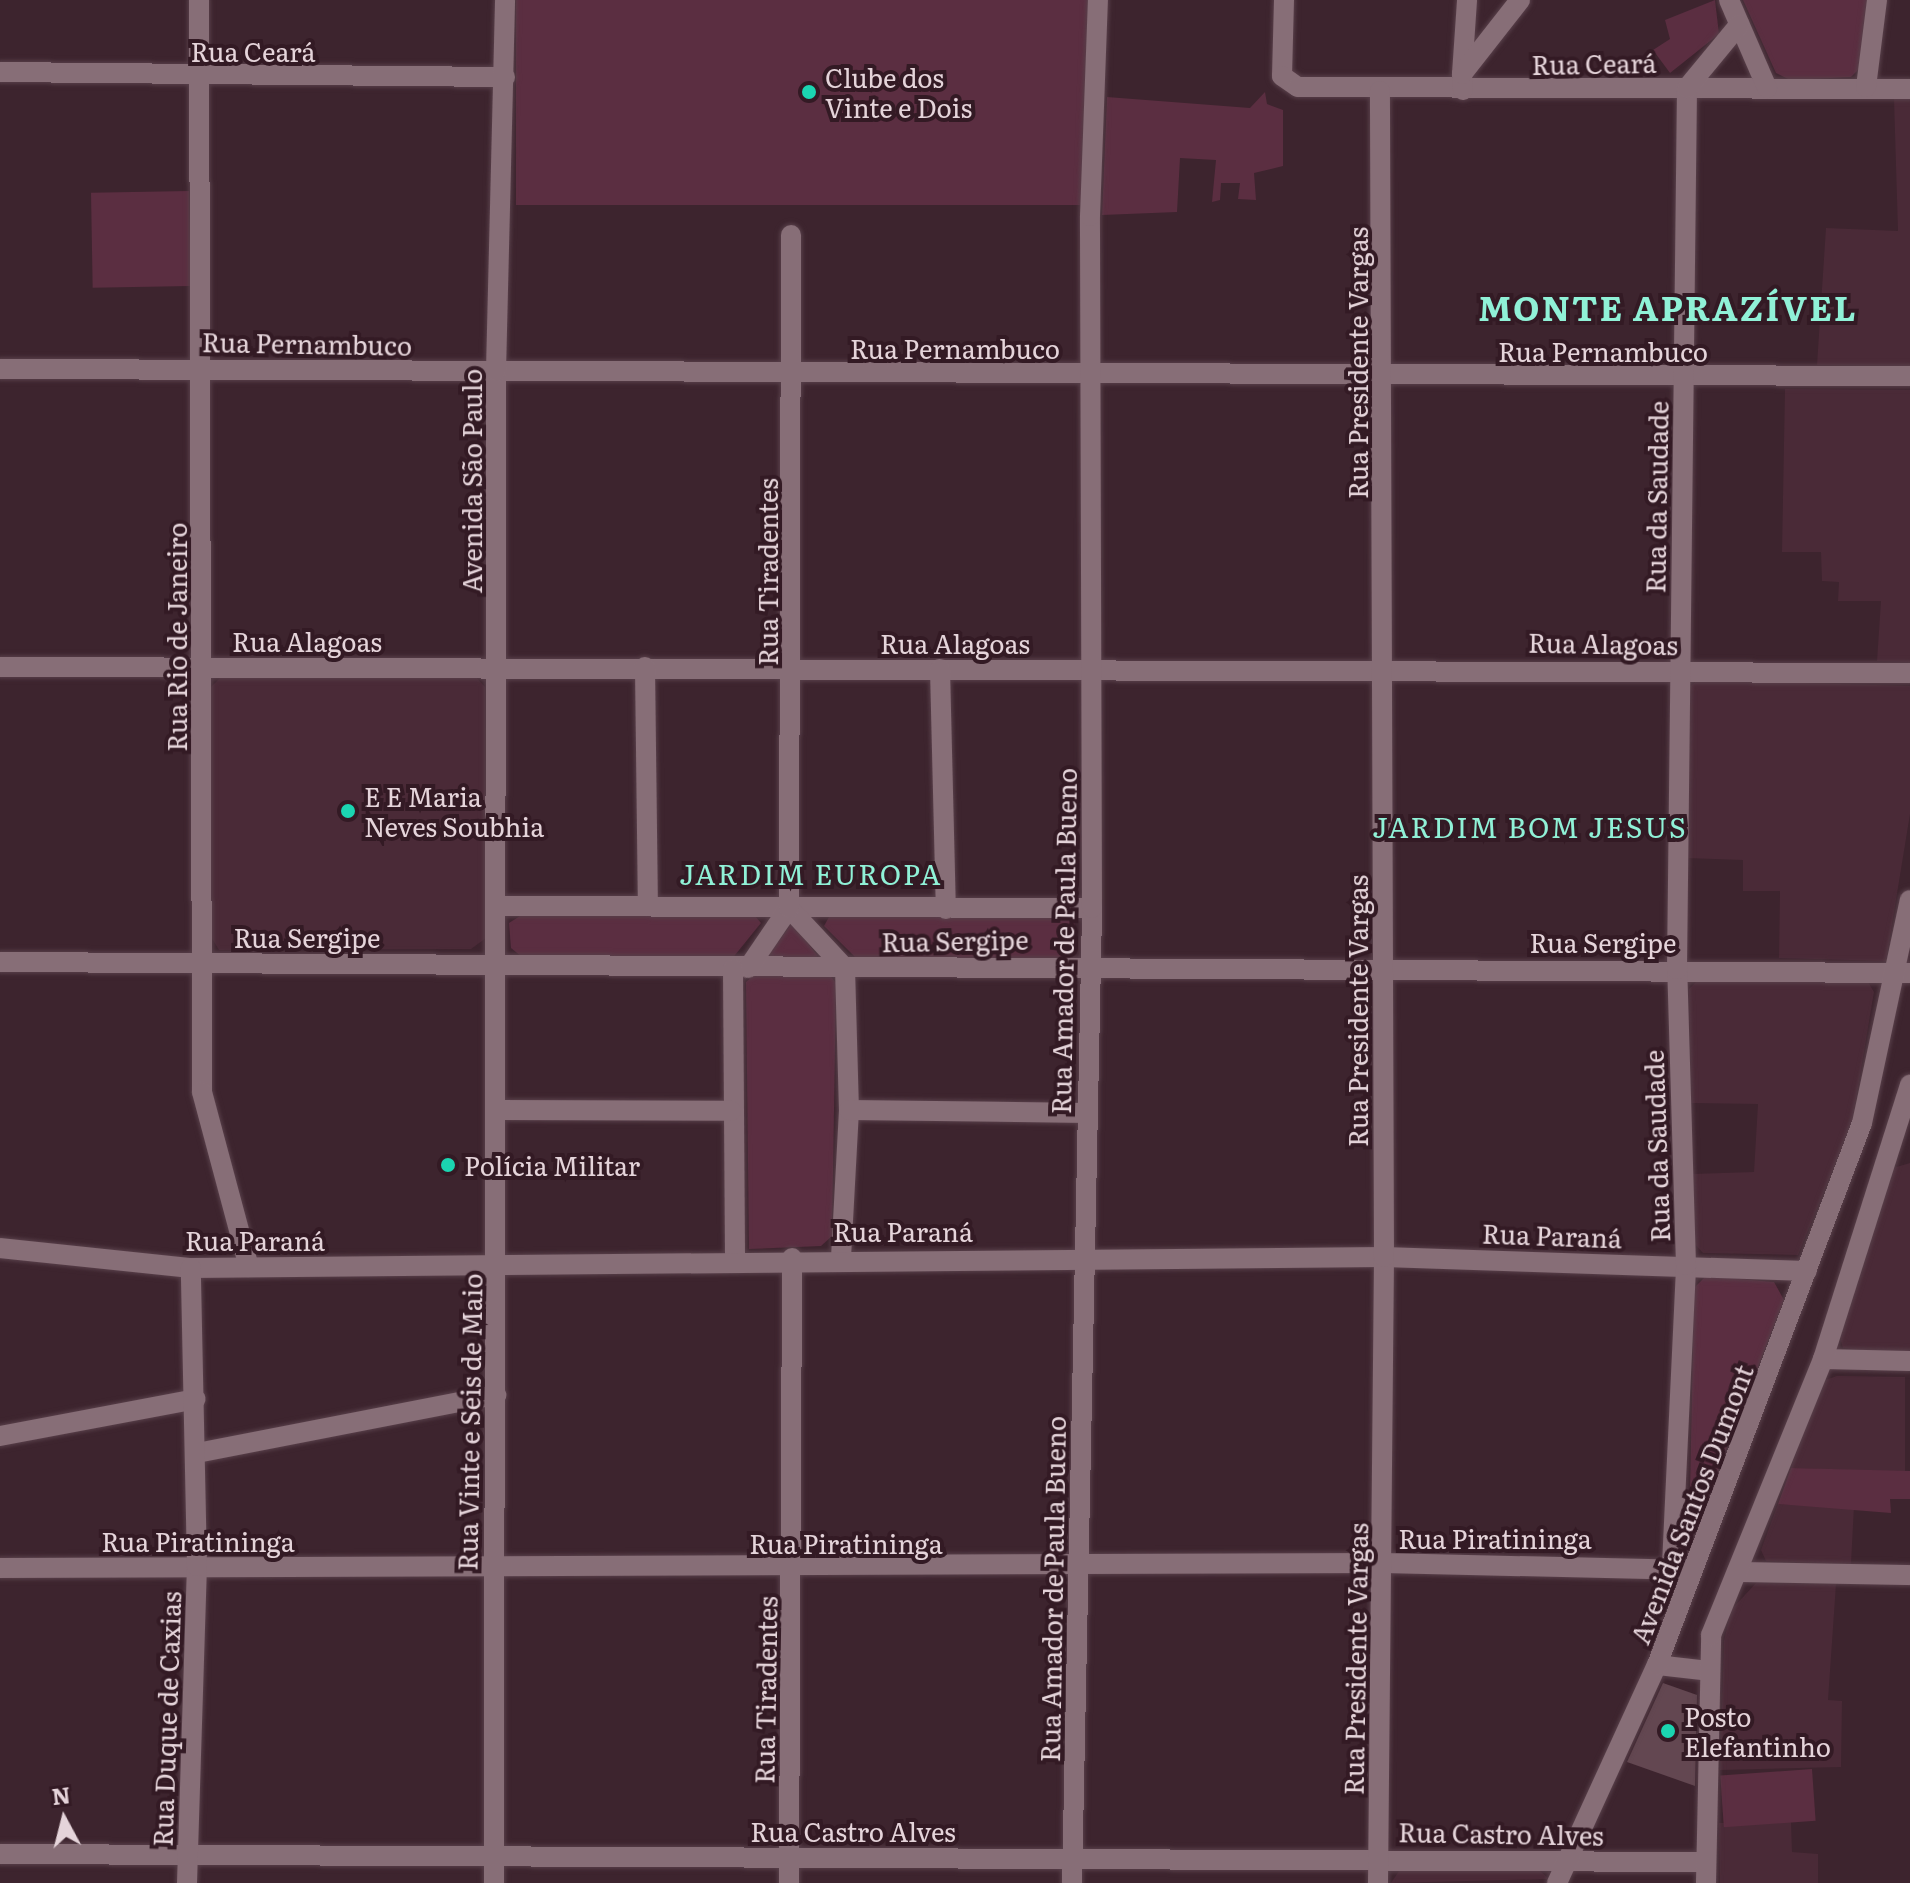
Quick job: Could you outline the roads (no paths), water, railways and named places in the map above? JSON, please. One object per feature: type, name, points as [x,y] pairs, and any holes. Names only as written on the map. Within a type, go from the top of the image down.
[{"type":"street","name":"Rua Rio de Janeiro","points":[[199,0],[204,668],[199,963],[202,1092],[249,1267]]},
{"type":"street","name":"Avenida São Paulo","points":[[497,963],[496,371],[505,0]]},
{"type":"street","name":"Rua Amador de Paula Bueno","points":[[1072,1883],[1092,908],[1090,375],[1098,0]]},
{"type":"street","name":"Rua Ceará","points":[[1284,0],[1282,76],[1298,87],[1380,91],[1463,82],[1687,88],[1910,89]]},
{"type":"street","points":[[1463,82],[1467,0]]},
{"type":"street","points":[[1463,82],[1520,0]]},
{"type":"street","points":[[1729,0],[1767,88]]},
{"type":"street","points":[[1866,87],[1877,0]]},
{"type":"street","points":[[1687,88],[1739,25]]},
{"type":"street","name":"Rua Ceará","points":[[0,72],[200,77],[505,77]]},
{"type":"street","name":"Rua da Saudade","points":[[1682,1567],[1686,1265],[1677,969],[1678,670],[1685,377],[1687,88]]},
{"type":"street","name":"Rua Presidente Vargas","points":[[1378,1883],[1384,1257],[1384,377],[1380,91]]},
{"type":"street","name":"Rua Tiradentes","points":[[789,908],[794,669],[791,235]]},
{"type":"street","name":"Rua Pernambuco","points":[[0,369],[1384,377],[1910,376]]},
{"type":"street","name":"Rua Alagoas","points":[[0,667],[1091,670],[1384,667],[1910,673]]},
{"type":"street","points":[[645,667],[648,906]]},
{"type":"street","points":[[940,669],[946,909]]},
{"type":"street","name":"Avenida Santos Dumont","points":[[1710,1671],[1657,1665],[1682,1567],[1807,1271],[1862,1123],[1901,973],[1910,900]]},
{"type":"street","name":"Rua Sergipe","points":[[497,906],[1092,908]]},
{"type":"street","points":[[735,1258],[731,1111],[740,968],[789,908],[845,968],[849,1110],[841,1257]]},
{"type":"street","name":"Rua Sergipe","points":[[0,962],[497,963],[740,968],[1091,964],[1901,973]]},
{"type":"street","name":"Rua Vinte e Seis de Maio","points":[[494,1883],[492,1568],[498,1263],[497,963]]},
{"type":"street","points":[[1706,1873],[1711,1635],[1823,1359],[1900,1154],[1910,1084]]},
{"type":"street","points":[[499,1110],[731,1111]]},
{"type":"street","points":[[849,1110],[1087,1113]]},
{"type":"street","points":[[1862,1123],[1906,1120]]},
{"type":"street","name":"Rua Paraná","points":[[0,1248],[191,1268],[841,1257],[1384,1257],[1807,1271]]},
{"type":"street","name":"Rua Tiradentes","points":[[789,1883],[792,1258]]},
{"type":"street","name":"Rua Duque de Caxias","points":[[187,1883],[197,1566],[191,1268]]},
{"type":"street","points":[[1823,1359],[1910,1361]]},
{"type":"street","points":[[197,1453],[496,1395]]},
{"type":"street","points":[[0,1436],[196,1399]]},
{"type":"street","name":"Rua Piratininga","points":[[0,1568],[197,1566],[792,1570],[1383,1563],[1682,1567]]},
{"type":"street","points":[[1737,1572],[1910,1575]]},
{"type":"street","points":[[1557,1883],[1657,1665]]},
{"type":"street","name":"Rua Castro Alves","points":[[0,1854],[494,1861],[789,1856],[1378,1856],[1566,1860],[1706,1873]]},
{"type":"place","name":"Clube dos Vinte e Dois","points":[[809,92]]},
{"type":"place","name":"E E Maria Neves Soubhia","points":[[348,811]]},
{"type":"place","name":"Polícia Militar","points":[[448,1165]]},
{"type":"place","name":"Posto Elefantinho","points":[[1668,1731]]},
{"type":"district","name":"MONTE APRAZÍVEL","points":[[1668,307]]},
{"type":"district","name":"JARDIM BOM JESUS","points":[[1530,826]]},
{"type":"district","name":"JARDIM EUROPA","points":[[811,873]]}]
